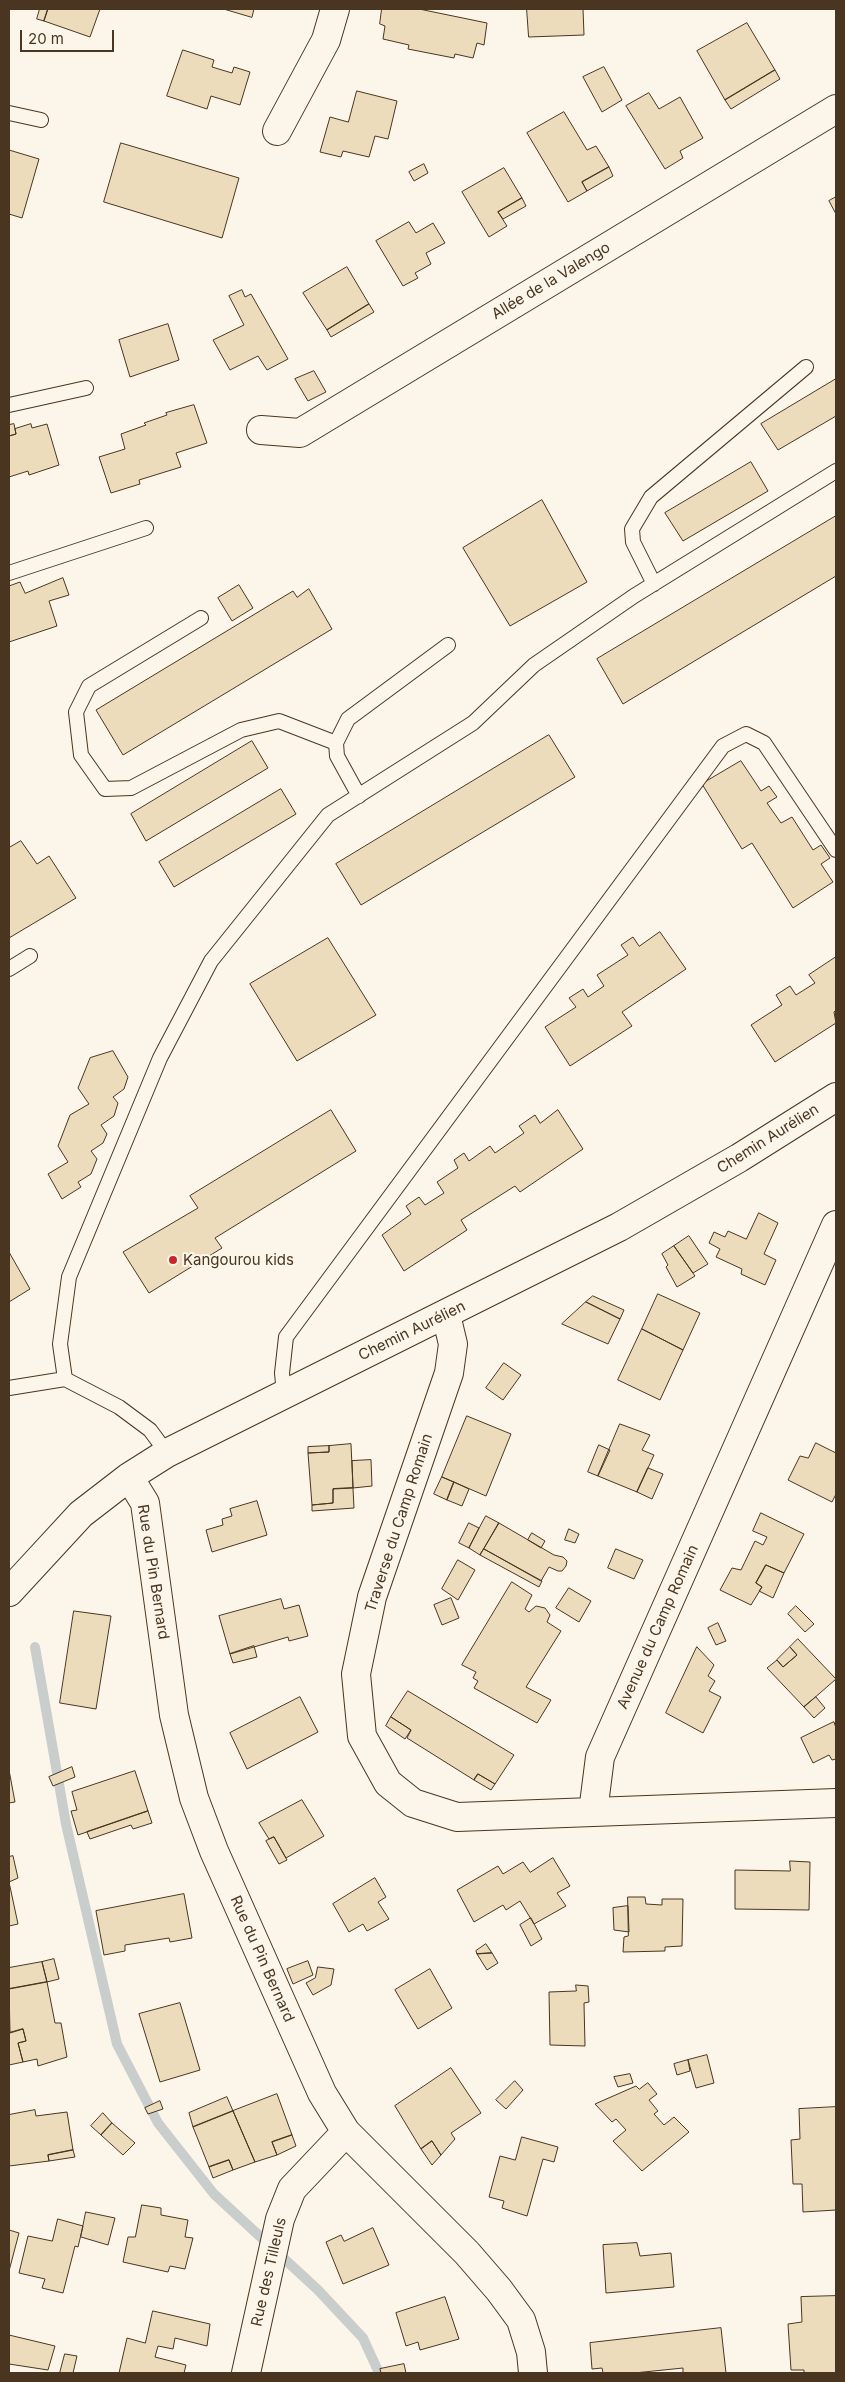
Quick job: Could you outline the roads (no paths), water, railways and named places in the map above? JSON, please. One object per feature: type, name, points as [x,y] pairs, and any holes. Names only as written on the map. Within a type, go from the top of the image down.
[{"type":"street","points":[[277,131],[326,40],[335,9]]},
{"type":"street","name":"Allée de la Valengo","points":[[261,430],[300,433],[836,110]]},
{"type":"street","name":"Chemin Aurélien","points":[[9,1592],[81,1514],[129,1477],[167,1453],[619,1228],[738,1158],[836,1097]]},
{"type":"street","name":"Avenue du Camp Romain","points":[[593,1812],[600,1757],[836,1225]]},
{"type":"street","name":"Traverse du Camp Romain","points":[[446,1315],[453,1344],[449,1373],[372,1597],[356,1674],[362,1736],[388,1783],[413,1803],[456,1817],[593,1812]]},
{"type":"street","name":"Rue du Pin Bernard","points":[[129,1477],[145,1503],[174,1715],[194,1798],[214,1851],[322,2093],[346,2132],[466,2253],[499,2290],[521,2320],[531,2352],[534,2373]]},
{"type":"street","points":[[593,1812],[836,1803]]},
{"type":"street","name":"Rue des Tilleuls","points":[[246,2373],[280,2219],[292,2188],[346,2132]]},
{"type":"lane","points":[[9,113],[41,120]]},
{"type":"lane","points":[[654,584],[633,542],[632,529],[651,497],[806,367]]},
{"type":"lane","points":[[9,405],[86,388]]},
{"type":"lane","points":[[65,1379],[60,1344],[69,1278],[160,1058],[211,961],[328,815],[473,723],[534,664],[654,584],[836,471]]},
{"type":"lane","points":[[9,573],[146,528]]},
{"type":"lane","points":[[201,618],[89,686],[76,712],[81,755],[106,789],[131,788],[241,730],[279,721],[336,743]]},
{"type":"lane","points":[[359,796],[338,756],[336,743],[348,718],[448,645]]},
{"type":"lane","points":[[284,1394],[282,1373],[286,1337],[722,746],[746,734],[764,743],[836,850]]},
{"type":"lane","points":[[9,969],[30,956]]},
{"type":"lane","points":[[9,1388],[65,1379],[119,1407],[150,1430],[167,1453]]},
{"type":"waterway","points":[[35,1647],[66,1824],[117,2044],[158,2123],[214,2194],[318,2290],[363,2338],[379,2373]]},
{"type":"place","name":"Kangourou kids","points":[[173,1260]]}]
